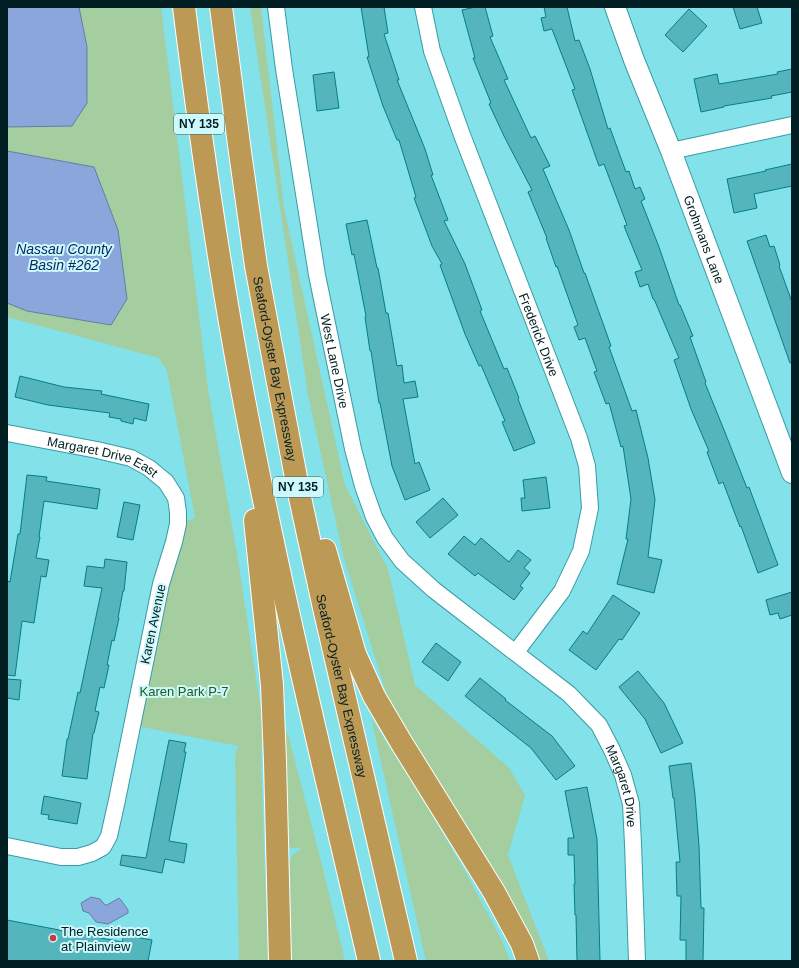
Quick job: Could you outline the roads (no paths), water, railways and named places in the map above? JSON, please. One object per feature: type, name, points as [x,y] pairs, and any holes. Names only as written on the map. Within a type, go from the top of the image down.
[{"type":"highway","name":"NY 135","points":[[184,7],[221,272],[242,390],[288,616],[369,961]]},
{"type":"highway","name":"Seaford-Oyster Bay Expressway","points":[[221,7],[254,251],[299,493],[324,608],[406,961]]},
{"type":"highway","points":[[278,383],[355,654],[374,696],[494,892],[522,944],[528,961]]},
{"type":"highway","points":[[242,390],[272,685],[280,961]]},
{"type":"street","name":"West Lane Drive","points":[[276,7],[284,69],[317,275],[353,449],[363,486],[374,517],[385,538],[402,561],[434,590],[516,652]]},
{"type":"street","name":"Frederick Drive","points":[[423,7],[432,51],[462,135],[579,438],[587,466],[590,508],[581,551],[562,591],[516,652]]},
{"type":"street","name":"Grohmans Lane","points":[[615,7],[634,60],[671,151],[792,473]]},
{"type":"street","points":[[671,151],[792,125]]},
{"type":"street","name":"Margaret Drive East","points":[[7,433],[131,458],[149,468],[166,482],[176,498],[178,507]]},
{"type":"street","name":"Karen Avenue","points":[[7,846],[62,856],[78,857],[92,853],[103,847],[109,836],[160,584],[174,542],[178,524],[178,507]]},
{"type":"street","name":"Margaret Drive","points":[[516,652],[570,694],[598,725],[612,750],[623,775],[631,804],[637,961]]},
{"type":"water","points":[[7,7],[79,7],[87,47],[87,103],[72,126],[7,127]]},
{"type":"water","name":"Nassau County Basin #262","points":[[7,151],[94,167],[118,230],[127,299],[111,325],[27,311],[7,303]]},
{"type":"water","points":[[91,897],[100,899],[105,905],[119,898],[128,910],[128,913],[108,924],[96,922],[89,913],[83,911],[81,903]]},
{"type":"place","name":"The Residence at Plainview","points":[[53,938]]},
{"type":"park label","name":"Karen Park P-7","points":[[184,691]]}]
